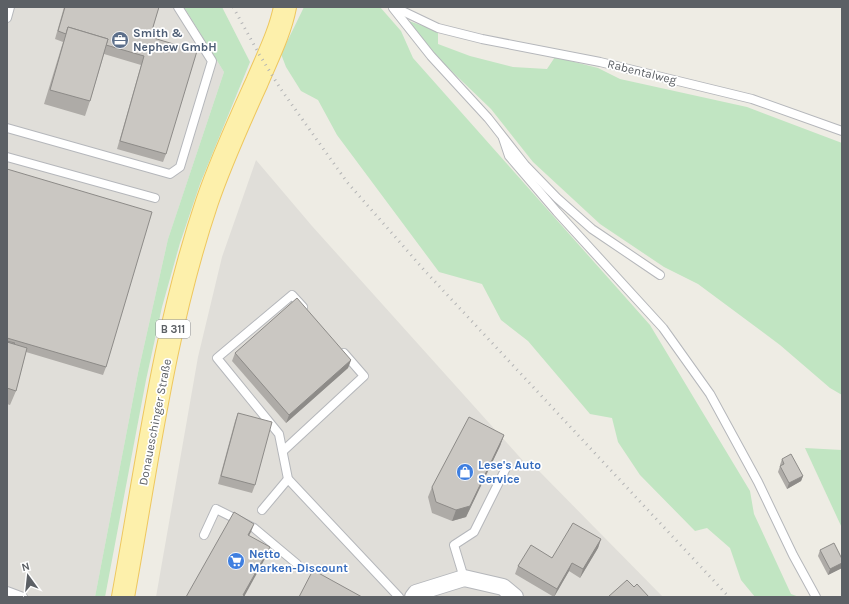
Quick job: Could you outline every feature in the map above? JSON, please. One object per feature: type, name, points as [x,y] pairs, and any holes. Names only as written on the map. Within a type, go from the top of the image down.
[{"type":"main road","name":"Donaueschinger Straße","points":[[123,597],[158,397],[179,299],[207,202],[225,155],[279,28],[285,7]]},
{"type":"street","points":[[413,597],[416,593],[464,578],[502,587],[515,597]]},
{"type":"lane","points":[[7,18],[10,7]]},
{"type":"lane","points":[[7,128],[170,174],[180,167],[212,61],[178,7]]},
{"type":"lane","points":[[394,7],[431,56],[488,118],[525,166],[586,224],[660,275]]},
{"type":"lane","name":"Rabentalweg","points":[[394,7],[438,28],[482,39],[600,62],[752,99],[842,131]]},
{"type":"lane","points":[[503,138],[509,156],[557,212],[663,328],[710,394],[758,482],[793,555],[816,597]]},
{"type":"lane","points":[[7,157],[154,198]]},
{"type":"lane","points":[[308,313],[292,295],[217,358],[279,434],[288,479],[399,597]]},
{"type":"lane","points":[[283,451],[364,376],[339,348]]},
{"type":"lane","points":[[464,578],[454,545],[474,532],[507,466]]},
{"type":"lane","points":[[262,510],[288,479]]},
{"type":"lane","points":[[204,535],[216,509],[254,528],[296,564]]},
{"type":"lane","points":[[7,591],[23,597]]},
{"type":"shaded area","points":[[7,7],[184,7],[224,72],[168,239],[138,373],[95,597],[7,597]]},
{"type":"shaded area","points":[[256,160],[312,226],[525,463],[536,468],[663,597],[156,597],[198,357],[222,257]]},
{"type":"green space","points":[[184,7],[222,7],[250,62],[200,184],[180,243],[162,307],[146,380],[105,597],[95,597],[138,373],[168,239],[224,72]]},
{"type":"green space","points":[[304,7],[380,7],[401,31],[413,58],[650,325],[750,491],[754,514],[791,594],[799,597],[755,597],[741,580],[730,548],[707,528],[695,531],[640,475],[618,442],[612,418],[590,414],[528,341],[501,320],[482,284],[439,272],[337,135],[318,100],[301,91],[286,67],[281,54]]},
{"type":"green space","points":[[406,20],[438,31],[438,44],[470,56],[513,67],[547,69],[555,57],[598,68],[620,79],[747,107],[842,143],[842,395],[830,388],[780,345],[698,284],[664,267],[600,224],[533,162],[491,109],[438,58]]},
{"type":"green space","points":[[805,448],[842,450],[842,528]]},
{"type":"building","points":[[65,7],[159,7],[150,37],[197,51],[166,154],[120,141],[144,56],[106,45],[108,39],[68,27],[66,34],[58,31]]},
{"type":"building","points":[[68,27],[108,39],[90,101],[50,90]]},
{"type":"building","points":[[7,169],[152,212],[106,367],[7,338]]},
{"type":"building","points":[[297,298],[351,360],[289,415],[235,353]]},
{"type":"building","points":[[7,342],[27,348],[16,391],[7,388]]},
{"type":"building","points":[[238,413],[272,422],[255,485],[221,476]]},
{"type":"building","name":"Lese's Auto Service","points":[[469,417],[504,435],[470,506],[456,510],[436,502],[432,487]]},
{"type":"building","points":[[791,454],[803,476],[789,483],[780,466],[784,464],[782,459]]},
{"type":"building","name":"Netto Marken-Discount","points":[[234,512],[254,524],[248,535],[270,547],[243,595],[246,597],[186,597]]},
{"type":"building","points":[[573,523],[601,539],[583,569],[572,563],[557,589],[518,566],[531,545],[552,558]]},
{"type":"building","points":[[834,543],[842,559],[842,563],[830,569],[820,550]]},
{"type":"building","points":[[313,570],[362,597],[299,597]]},
{"type":"building","points":[[627,580],[634,587],[637,584],[649,597],[608,597]]},
{"type":"railway","points":[[233,7],[280,88],[347,182],[425,271],[729,597]]},
{"type":"place","name":"Smith & Nephew GmbH","points":[[120,40]]},
{"type":"place","name":"Lese's Auto Service","points":[[465,472]]},
{"type":"place","name":"Netto Marken-Discount","points":[[236,561]]}]
